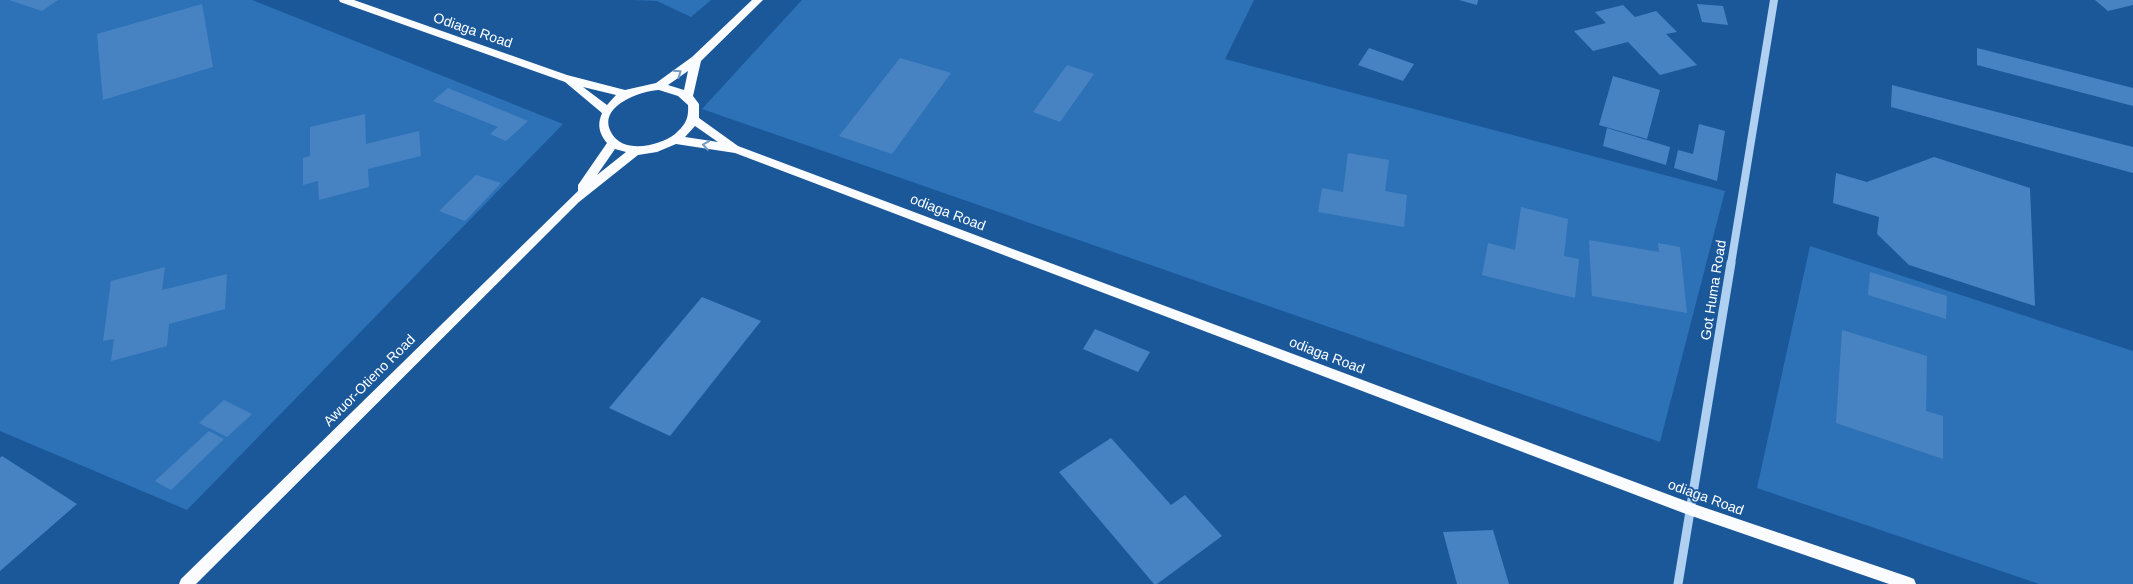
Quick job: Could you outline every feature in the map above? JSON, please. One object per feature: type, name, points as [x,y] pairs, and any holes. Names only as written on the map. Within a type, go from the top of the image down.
[{"type":"main road","name":"Odiaga Road","points":[[344,0],[564,78],[626,94]]},
{"type":"main road","points":[[660,86],[696,60],[758,0]]},
{"type":"main road","points":[[688,95],[696,60]]},
{"type":"main road","name":"Odiaga Road","points":[[564,78],[607,111]]},
{"type":"main road","points":[[613,143],[605,134],[603,122],[607,111],[626,94],[648,87],[660,86],[676,88],[688,95],[694,102],[696,111],[694,120],[736,149]]},
{"type":"main road","name":"Awuor-Otieno Road","points":[[576,199],[613,143],[636,150],[650,150],[676,140],[687,131],[694,120]]},
{"type":"main road","points":[[676,140],[736,149]]},
{"type":"main road","name":"odiaga Road","points":[[736,149],[1691,509],[1909,584]]},
{"type":"main road","name":"Awuor-Otieno Road","points":[[186,584],[576,199],[636,150]]},
{"type":"street","name":"Got Huma Road","points":[[1678,584],[1774,0]]},
{"type":"shaded area","points":[[0,0],[252,0],[563,124],[187,510],[0,431]]},
{"type":"shaded area","points":[[633,0],[711,0],[691,17],[657,1]]},
{"type":"shaded area","points":[[802,0],[1254,0],[1225,59],[1725,191],[1660,442],[702,109]]},
{"type":"shaded area","points":[[1810,246],[2133,351],[2133,584],[2039,584],[1757,488]]},
{"type":"building","points":[[9,0],[58,0],[42,11]]},
{"type":"building","points":[[1459,0],[1478,0],[1477,5]]},
{"type":"building","points":[[2095,0],[2133,0],[2133,5],[2108,11]]},
{"type":"building","points":[[202,4],[213,67],[103,100],[97,34]]},
{"type":"building","points":[[1697,4],[1723,6],[1728,25],[1702,22]]},
{"type":"building","points":[[1623,5],[1635,17],[1656,11],[1677,32],[1666,34],[1697,65],[1660,75],[1628,42],[1593,51],[1574,31],[1606,23],[1595,12]]},
{"type":"building","points":[[1369,48],[1414,64],[1403,81],[1358,65]]},
{"type":"building","points":[[1977,48],[2133,88],[2133,106],[1977,65]]},
{"type":"building","points":[[900,58],[951,73],[892,154],[839,136]]},
{"type":"building","points":[[1067,65],[1094,74],[1060,122],[1033,112]]},
{"type":"building","points":[[1613,76],[1660,90],[1647,139],[1599,125]]},
{"type":"building","points":[[1892,85],[2133,147],[2133,173],[1891,107]]},
{"type":"building","points":[[448,88],[528,121],[506,141],[490,134],[498,127],[433,101]]},
{"type":"building","points":[[365,114],[366,144],[419,131],[421,156],[368,169],[369,187],[319,200],[318,181],[303,185],[303,158],[310,156],[310,127]]},
{"type":"building","points":[[1699,124],[1725,131],[1717,181],[1674,168],[1678,150],[1693,154]]},
{"type":"building","points":[[1607,128],[1670,147],[1666,165],[1603,146]]},
{"type":"building","points":[[1348,153],[1389,160],[1385,191],[1407,195],[1404,227],[1318,212],[1322,188],[1343,192]]},
{"type":"building","points":[[1934,157],[2030,188],[2035,306],[1909,265],[1877,234],[1879,217],[1833,203],[1836,173],[1867,182]]},
{"type":"building","points":[[476,175],[501,183],[465,221],[439,211]]},
{"type":"building","points":[[1521,207],[1568,219],[1564,256],[1579,259],[1575,298],[1482,275],[1488,243],[1515,250]]},
{"type":"building","points":[[1589,240],[1659,252],[1658,243],[1680,247],[1687,313],[1592,296]]},
{"type":"building","points":[[165,267],[162,290],[227,274],[225,309],[169,324],[167,346],[111,361],[114,339],[103,341],[111,281]]},
{"type":"building","points":[[1870,272],[1947,296],[1946,319],[1868,295]]},
{"type":"building","points":[[702,297],[761,321],[670,436],[609,408]]},
{"type":"building","points":[[1095,329],[1150,352],[1138,372],[1083,349]]},
{"type":"building","points":[[1842,330],[1927,356],[1926,411],[1943,416],[1943,459],[1836,423]]},
{"type":"building","points":[[224,400],[252,414],[227,437],[199,423]]},
{"type":"building","points":[[209,431],[224,439],[171,490],[155,481]]},
{"type":"building","points":[[1111,438],[1171,505],[1185,495],[1222,536],[1157,584],[1154,584],[1059,472]]},
{"type":"building","points":[[2,456],[77,504],[0,571],[0,458]]},
{"type":"building","points":[[1493,530],[1509,584],[1457,584],[1443,532]]}]
